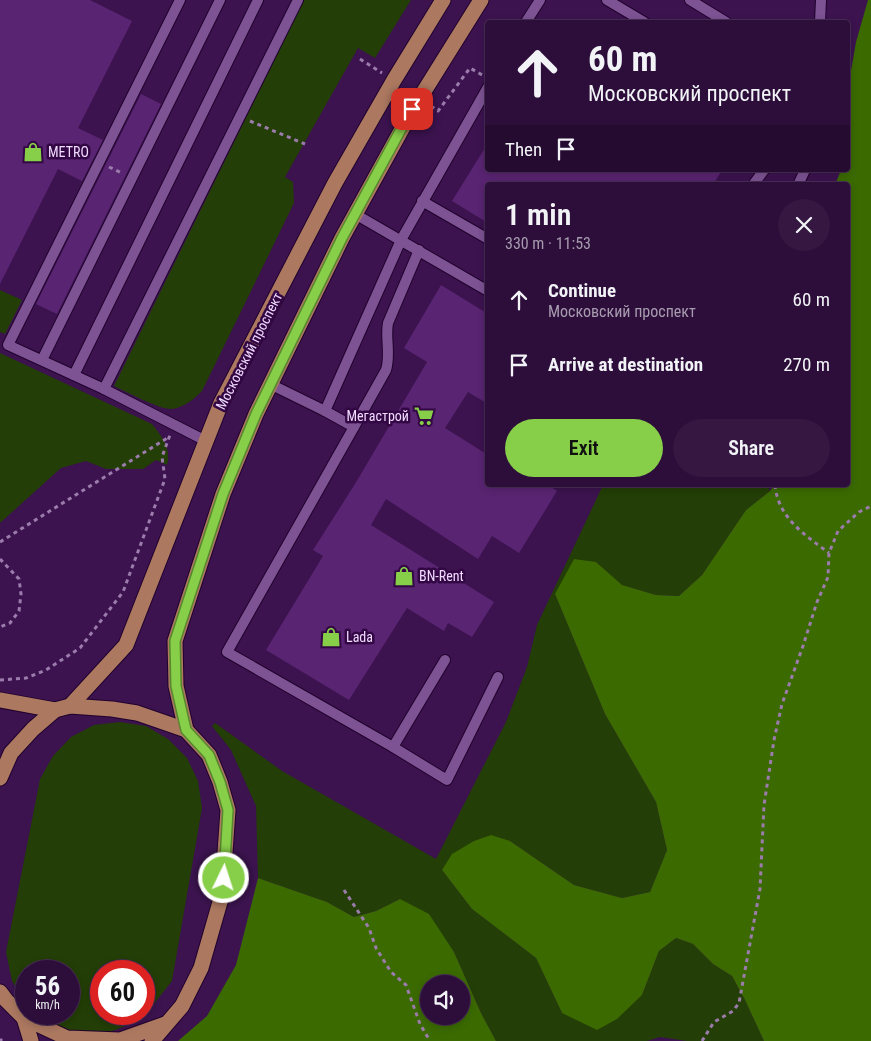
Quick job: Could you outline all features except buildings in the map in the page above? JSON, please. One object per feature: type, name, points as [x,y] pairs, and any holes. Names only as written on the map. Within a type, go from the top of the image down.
[{"type":"main road","name":"Московский проспект","points":[[0,778],[11,753],[33,728],[62,708],[126,646],[222,403],[335,183],[394,80],[443,0]]},
{"type":"main road","points":[[186,730],[176,686],[175,641],[223,494],[270,384],[355,214],[412,109],[481,0]]},
{"type":"main road","points":[[0,700],[62,708],[112,709],[137,713],[186,730],[209,755],[220,782],[228,810],[222,895],[201,968],[182,1006],[152,1041]]},
{"type":"main road","points":[[0,992],[15,1009]]},
{"type":"main road","points":[[39,1025],[67,1038],[120,1040],[165,1024]]},
{"type":"main road","points":[[26,1025],[31,1041]]},
{"type":"lane","points":[[180,0],[4,343],[104,389],[206,441]]},
{"type":"lane","points":[[42,360],[220,0]]},
{"type":"lane","points":[[74,375],[258,0]]},
{"type":"lane","points":[[104,389],[298,0]]},
{"type":"lane","points":[[527,20],[540,0]]},
{"type":"lane","points":[[607,0],[641,20]]},
{"type":"lane","points":[[690,0],[723,20]]},
{"type":"lane","points":[[820,20],[821,0]]},
{"type":"lane","points":[[325,411],[402,240],[422,201],[485,92]]},
{"type":"lane","points":[[422,201],[485,237]]},
{"type":"lane","points":[[355,214],[485,289]]},
{"type":"lane","points":[[419,250],[388,323],[386,334],[389,361],[386,370],[227,652],[447,780],[498,677]]},
{"type":"lane","points":[[270,384],[354,427]]},
{"type":"lane","points":[[393,747],[445,660]]},
{"type":"path","points":[[0,680],[26,678],[46,670],[80,648],[123,592],[165,479],[162,457],[174,425]]},
{"type":"path","points":[[0,542],[169,437]]},
{"type":"path","points":[[775,487],[783,511],[797,528],[829,553]]},
{"type":"path","points":[[702,1041],[714,1022],[734,1011],[738,1003],[760,889],[764,805],[774,740],[782,704],[804,646],[817,602],[828,577],[829,553],[838,531],[859,512],[871,506]]},
{"type":"path","points":[[0,560],[19,579],[21,594],[19,612],[10,623],[0,627]]},
{"type":"path","points":[[344,890],[369,928],[376,948],[391,972],[406,985],[420,1024],[430,1041]]},
{"type":"green space","points":[[304,0],[411,0],[375,58],[358,48],[285,177],[293,182],[294,203],[202,391],[185,405],[172,409],[160,407],[114,386]]},
{"type":"green space","points":[[868,0],[871,0],[871,1041],[764,1041],[732,976],[713,964],[693,944],[676,938],[659,951],[642,995],[617,1019],[597,1030],[562,1013],[536,958],[472,909],[442,870],[452,854],[474,841],[491,835],[510,841],[574,885],[622,898],[650,892],[667,850],[656,802],[605,714],[555,594],[574,559],[596,562],[622,585],[656,595],[679,596],[702,575],[746,510],[773,487],[850,487],[850,182],[836,182],[840,172],[850,172],[850,76],[856,42]]},
{"type":"green space","points":[[0,290],[22,300],[5,334],[0,332]]},
{"type":"green space","points":[[0,353],[152,424],[167,449],[167,465],[156,460],[143,469],[106,469],[86,461],[61,468],[0,523]]},
{"type":"green space","points":[[602,487],[768,487],[770,491],[746,510],[702,575],[679,596],[656,595],[621,585],[596,562],[555,594],[605,714],[656,802],[667,850],[650,892],[622,898],[574,885],[510,841],[442,870],[472,909],[536,958],[562,1013],[642,995],[659,951],[676,938],[693,944],[713,964],[732,976],[764,1041],[687,1041],[660,1037],[647,1041],[496,1041],[470,988],[470,975],[464,975],[454,952],[400,899],[376,911],[354,917],[327,902],[258,878],[256,806],[231,750],[212,726],[215,723],[282,771],[436,859],[506,722],[527,667],[537,625]]},
{"type":"green space","points":[[120,722],[146,726],[168,739],[187,758],[198,781],[202,808],[172,981],[155,1002],[155,960],[90,960],[90,1025],[127,1025],[104,1033],[90,1034],[76,1033],[54,1025],[80,1025],[80,960],[15,960],[15,986],[12,981],[6,952],[40,779],[53,756],[71,737],[94,725]]},
{"type":"green space","points":[[258,878],[327,902],[354,917],[376,911],[400,899],[429,914],[454,952],[464,975],[420,975],[420,1025],[470,1025],[470,988],[496,1041],[178,1041],[207,1016],[236,965]]},
{"type":"place","name":"METRO","points":[[33,152]]},
{"type":"place","name":"Мегастрой","points":[[424,416]]},
{"type":"place","name":"BN-Rent","points":[[404,576]]},
{"type":"place","name":"Lada","points":[[331,637]]},
{"type":"route","points":[[224,878],[228,810],[220,782],[209,755],[186,730],[176,686],[175,641],[223,494],[256,414],[342,238],[412,109]]}]
